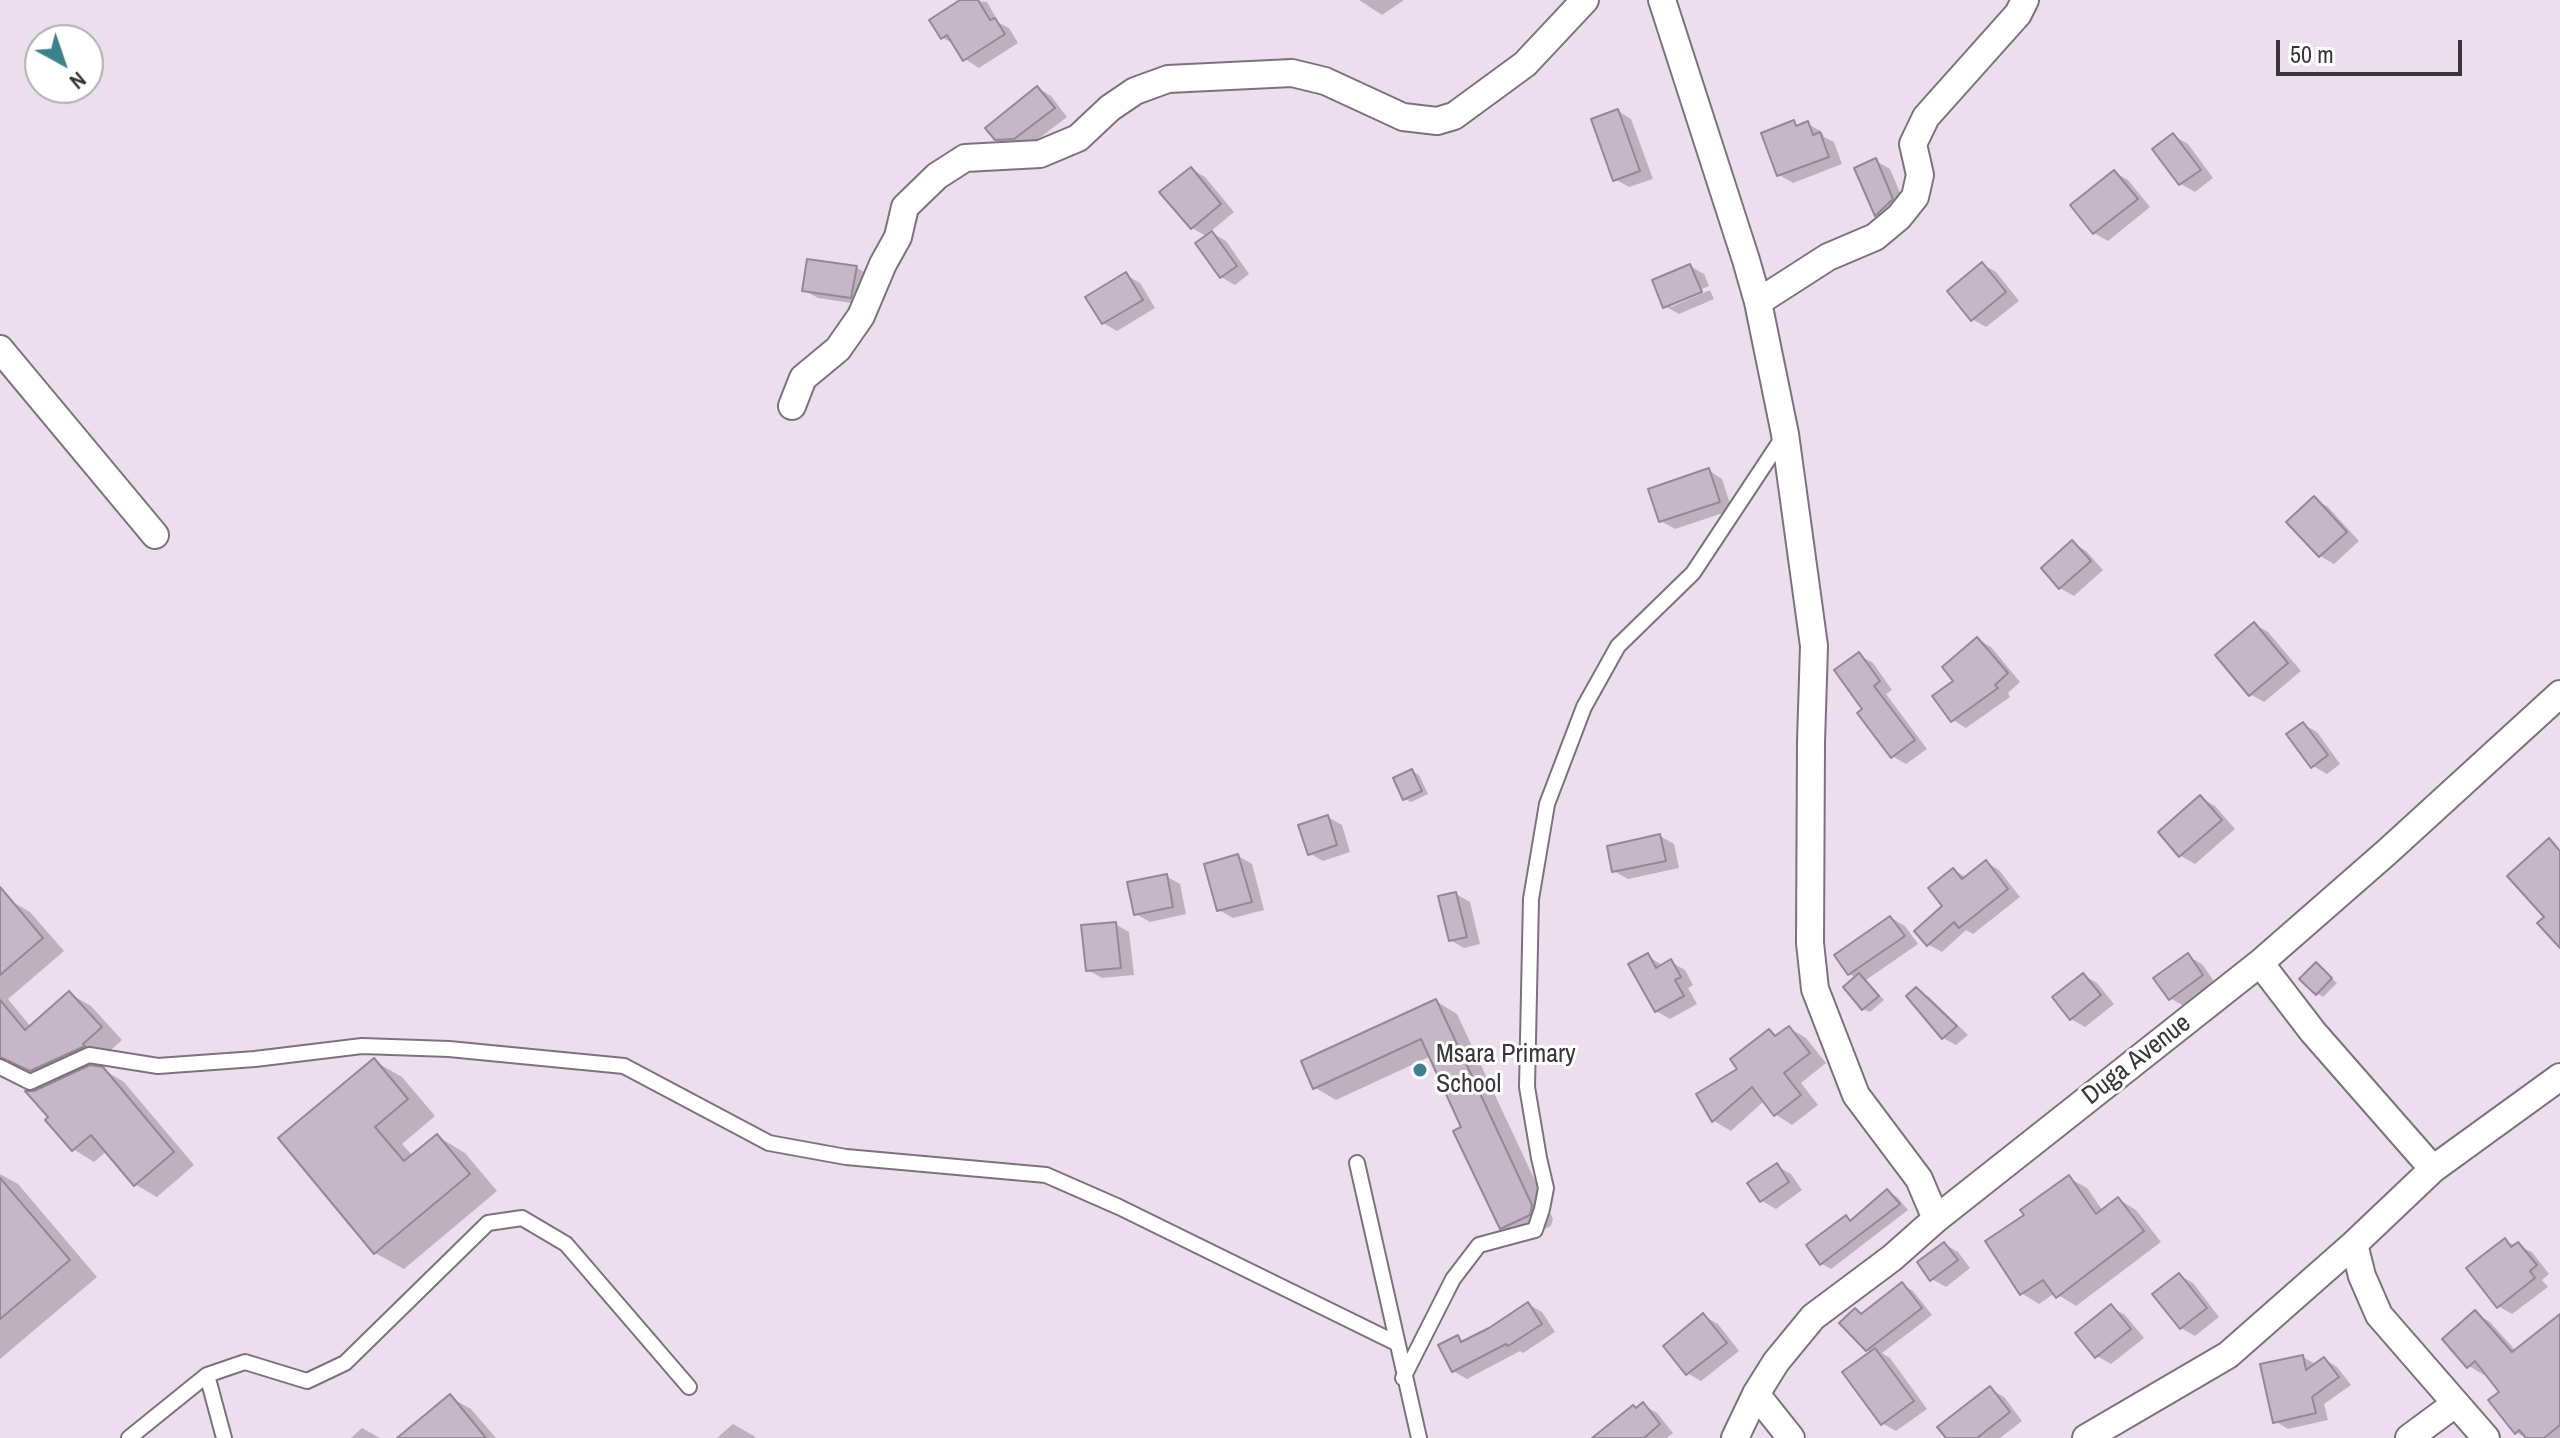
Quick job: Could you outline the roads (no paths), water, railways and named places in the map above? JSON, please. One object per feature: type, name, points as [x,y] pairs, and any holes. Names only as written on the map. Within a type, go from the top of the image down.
[{"type":"street","points":[[792,406],[803,378],[838,349],[861,316],[898,237],[905,207],[937,176],[965,158],[1040,154],[1078,138],[1110,108],[1135,91],[1168,79],[1292,73],[1325,81],[1403,117],[1437,121],[1454,116],[1525,64],[1585,0]]},
{"type":"street","points":[[1662,0],[1758,302],[1785,434],[1814,646],[1810,943],[1815,989],[1856,1095],[1919,1179],[1936,1219]]},
{"type":"street","points":[[1758,302],[1828,257],[1875,237],[1899,217],[1915,197],[1920,175],[1913,144],[1926,117],[2018,14],[2025,0]]},
{"type":"street","points":[[0,349],[155,535]]},
{"type":"street","name":"Duga Avenue","points":[[1735,1438],[1756,1394],[1776,1362],[1813,1317],[1892,1258],[1936,1219],[2260,963],[2560,694]]},
{"type":"street","points":[[2260,963],[2313,1032],[2433,1169]]},
{"type":"street","points":[[2086,1438],[2228,1355],[2354,1244],[2433,1169],[2560,1077]]},
{"type":"street","points":[[2354,1244],[2362,1276],[2379,1315],[2486,1438]]},
{"type":"street","points":[[1756,1394],[1791,1438]]},
{"type":"street","points":[[2409,1438],[2455,1404]]},
{"type":"lane","points":[[1403,1378],[1453,1279],[1479,1245],[1535,1230],[1542,1209],[1546,1188],[1527,1087],[1531,899],[1547,804],[1584,707],[1618,646],[1693,573],[1785,434]]},
{"type":"lane","points":[[0,1067],[30,1082],[89,1055],[158,1066],[255,1059],[362,1046],[449,1049],[624,1066],[769,1143],[846,1157],[1046,1175],[1119,1207],[1396,1343]]},
{"type":"lane","points":[[1357,1163],[1403,1378],[1419,1438]]},
{"type":"lane","points":[[129,1438],[207,1375],[245,1362],[307,1381],[345,1363],[488,1223],[522,1218],[566,1244],[689,1387]]},
{"type":"lane","points":[[207,1375],[224,1438]]},
{"type":"place","name":"Msara Primary School","points":[[1420,1070]]}]
